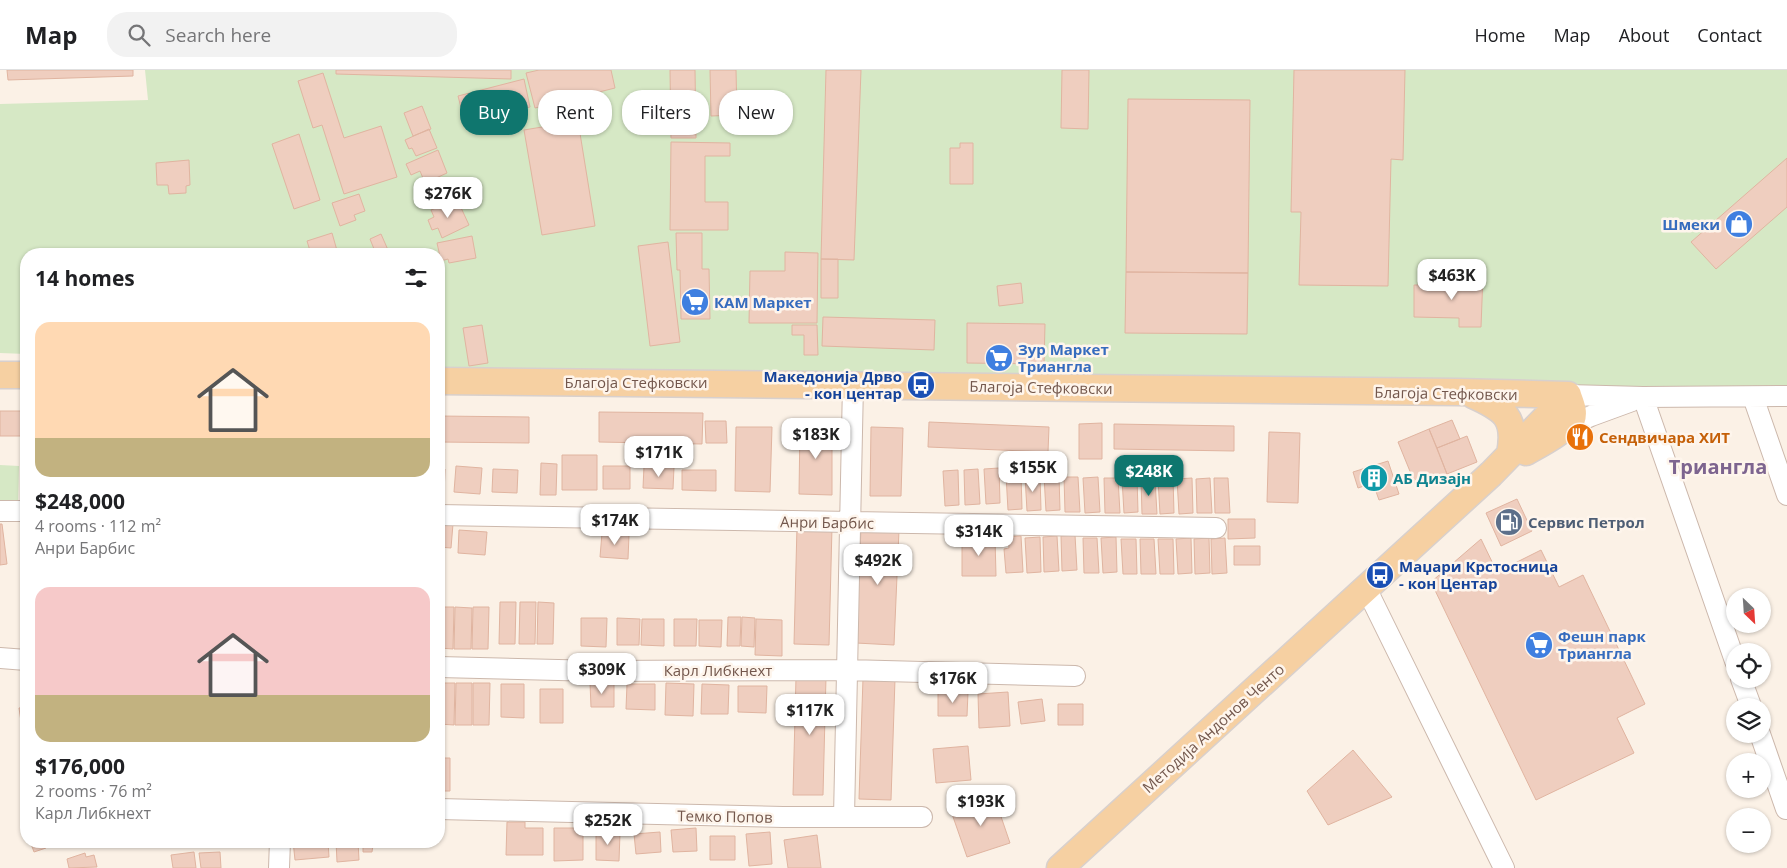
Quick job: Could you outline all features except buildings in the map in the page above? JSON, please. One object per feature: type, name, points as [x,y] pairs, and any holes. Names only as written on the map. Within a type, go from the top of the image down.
[{"type":"main road","points":[[0,375],[20,375]]},
{"type":"main road","name":"Благоја Стефковски","points":[[445,381],[853,384],[1568,395]]},
{"type":"main road","points":[[1468,393],[1498,406],[1505,414],[1512,428],[1513,441],[1510,454]]},
{"type":"main road","points":[[1565,428],[1573,418],[1573,408],[1568,395]]},
{"type":"main road","name":"Методија Андонов Ченто","points":[[1060,868],[1491,474],[1568,395]]},
{"type":"main road","name":"Методија Андонов Ченто","points":[[1491,474],[1565,428]]},
{"type":"street","points":[[844,817],[853,384]]},
{"type":"street","name":"Благоја Стефковски","points":[[1568,395],[1643,397],[1787,396]]},
{"type":"street","points":[[1565,428],[1643,397],[1729,643]]},
{"type":"street","points":[[1753,397],[1787,495]]},
{"type":"street","points":[[0,511],[20,511]]},
{"type":"street","name":"Анри Барбис","points":[[445,515],[1216,528]]},
{"type":"street","points":[[1366,588],[1504,868]]},
{"type":"street","points":[[0,658],[20,660]]},
{"type":"street","name":"Карл Либкнехт","points":[[445,667],[598,670],[847,670],[1075,676]]},
{"type":"street","points":[[1763,743],[1786,809]]},
{"type":"street","name":"Темко Попов","points":[[445,809],[922,817]]},
{"type":"street","points":[[279,868],[280,848]]},
{"type":"green space","points":[[145,70],[1787,70],[1787,389],[445,380],[445,248],[20,248],[20,354],[0,353],[0,104],[148,100]]},
{"type":"green space","points":[[0,465],[19,466],[18,504],[0,504]]},
{"type":"place","name":"Шмеки","points":[[1739,224]]},
{"type":"place","name":"КАМ Маркет","points":[[695,302]]},
{"type":"place","name":"Зур Маркет Триангла","points":[[999,358]]},
{"type":"place","name":"Македонија Дрво - кон центар","points":[[921,385]]},
{"type":"place","name":"Сендвичара ХИТ","points":[[1580,437]]},
{"type":"place","name":"АБ Дизајн","points":[[1374,478]]},
{"type":"place","name":"Сервис Петрол","points":[[1509,522]]},
{"type":"place","name":"Маџари Крстосница - кон Центар","points":[[1380,575]]},
{"type":"place","name":"Фешн парк Триангла","points":[[1539,645]]},
{"type":"district","name":"Триангла","points":[[1718,466]]}]
